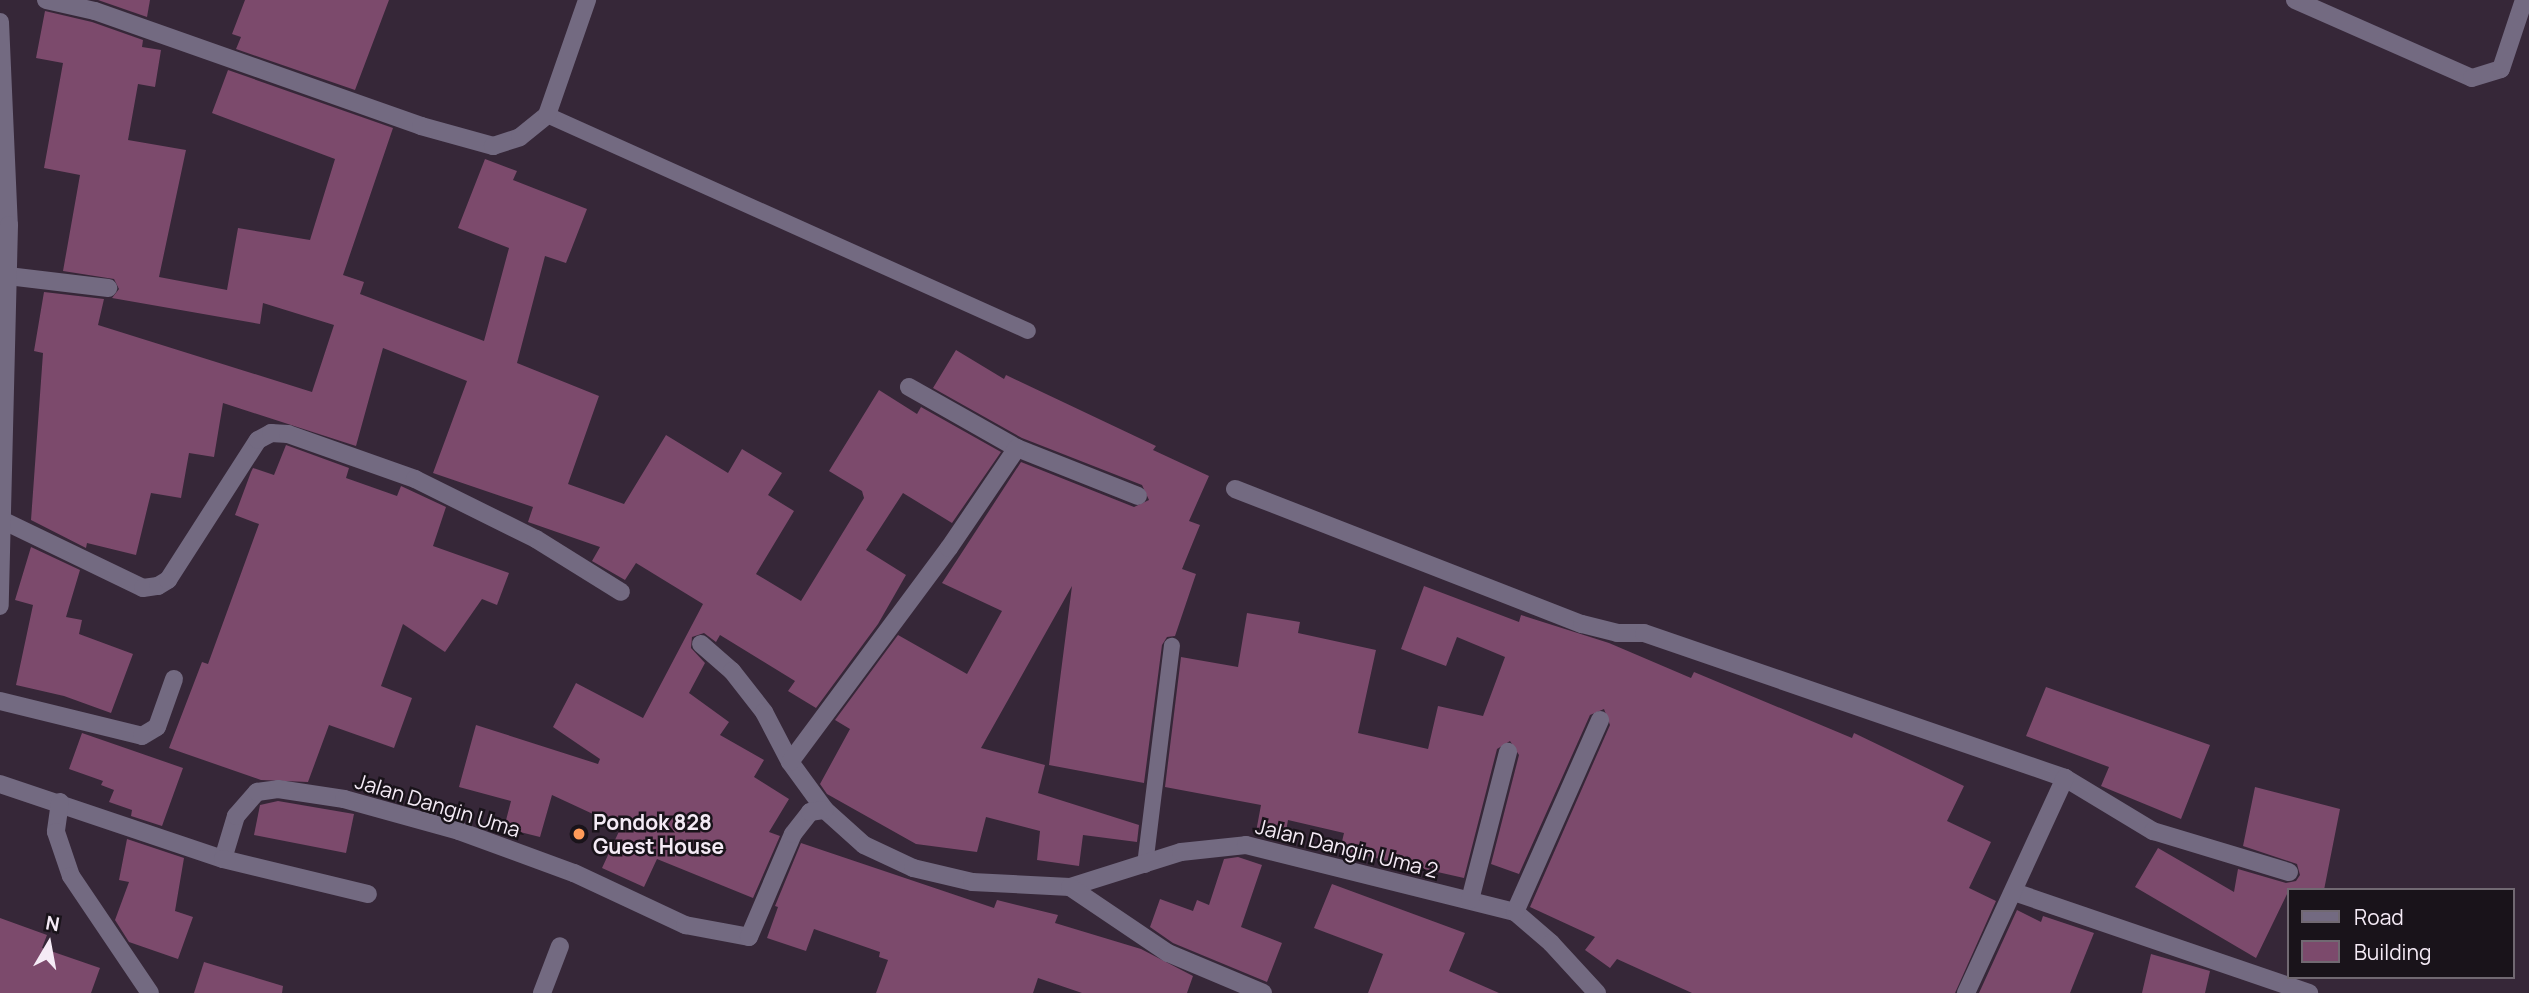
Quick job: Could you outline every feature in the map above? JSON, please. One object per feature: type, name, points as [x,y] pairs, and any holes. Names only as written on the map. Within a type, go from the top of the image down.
[{"type":"street","points":[[46,0],[108,15],[421,126],[493,146],[520,137],[547,115],[587,0]]},
{"type":"street","points":[[2295,0],[2472,78],[2501,69],[2524,0]]},
{"type":"street","points":[[0,22],[8,276],[0,606]]},
{"type":"street","points":[[8,276],[108,288]]},
{"type":"street","points":[[909,387],[1017,448],[1138,496]]},
{"type":"street","points":[[4,521],[143,588],[158,586],[168,580],[258,440],[271,433],[288,434],[415,479],[536,539],[621,592]]},
{"type":"street","points":[[790,762],[949,548],[1017,448]]},
{"type":"street","points":[[1235,489],[1583,624],[1617,633],[1644,633],[2065,778],[2152,831],[2289,872]]},
{"type":"street","name":"Jalan Dangin Uma 2","points":[[701,644],[733,670],[764,712],[790,762],[825,810],[864,845],[913,868],[972,882],[1070,887],[1181,852],[1246,845],[1515,912],[1551,943],[1597,993]]},
{"type":"street","points":[[0,701],[142,736],[157,727],[174,679]]},
{"type":"street","points":[[1515,912],[1601,720]]},
{"type":"street","points":[[1470,901],[1508,752]]},
{"type":"street","points":[[1969,992],[2065,778]]},
{"type":"street","points":[[5,785],[53,799],[223,859],[368,894]]},
{"type":"street","name":"Jalan Dangin Uma","points":[[223,859],[244,802],[257,792],[304,793],[344,799],[459,831],[574,873],[685,926],[749,937],[793,834],[810,812],[825,810]]},
{"type":"street","points":[[53,799],[56,832],[71,876],[150,993]]},
{"type":"street","points":[[1070,887],[1168,953],[1263,993]]},
{"type":"street","points":[[2014,892],[2309,993]]},
{"type":"street","points":[[542,993],[560,946]]},
{"type":"lane","points":[[547,115],[1028,331]]},
{"type":"lane","points":[[1146,865],[1172,646]]},
{"type":"building","points":[[98,0],[150,0],[147,17]]},
{"type":"building","points":[[245,0],[389,0],[355,90],[236,49],[241,37],[232,34]]},
{"type":"building","points":[[45,11],[92,22],[143,40],[142,47],[161,50],[155,87],[138,84],[128,140],[186,150],[159,277],[227,290],[238,228],[310,240],[335,159],[212,113],[228,70],[393,128],[343,275],[364,282],[360,294],[484,341],[509,248],[458,228],[485,159],[517,171],[513,180],[587,209],[566,263],[545,256],[517,363],[599,396],[568,484],[624,504],[666,435],[728,473],[742,449],[782,473],[768,495],[794,511],[756,574],[801,601],[864,498],[862,491],[829,471],[879,390],[917,414],[921,407],[1001,452],[952,523],[903,493],[866,550],[906,575],[878,624],[816,708],[788,691],[795,681],[720,635],[716,642],[704,633],[692,637],[691,648],[705,663],[689,693],[729,722],[720,735],[764,760],[754,777],[789,799],[769,832],[780,836],[753,898],[657,859],[644,887],[602,868],[621,827],[552,795],[540,837],[504,828],[511,801],[459,787],[476,725],[598,764],[600,759],[553,727],[576,683],[643,718],[703,604],[636,563],[625,580],[592,561],[600,547],[528,522],[533,507],[433,473],[467,381],[383,348],[356,446],[223,403],[214,457],[189,453],[181,498],[151,493],[136,555],[87,543],[86,548],[31,520],[43,353],[34,351],[44,292],[104,299],[98,325],[312,392],[334,325],[263,303],[260,324],[112,298],[119,289],[114,279],[63,271],[80,175],[44,168],[63,63],[36,58]]},
{"type":"building","points":[[956,350],[1004,379],[1006,375],[1156,446],[1153,450],[1209,476],[1189,521],[1200,525],[1182,569],[1196,574],[1175,636],[1167,637],[1162,645],[1144,783],[1049,765],[1072,586],[981,748],[1045,765],[1038,793],[1139,825],[1137,842],[1083,835],[1079,866],[1037,860],[1040,831],[986,817],[977,852],[916,844],[827,794],[820,784],[850,729],[835,720],[898,635],[967,674],[1002,611],[942,583],[1021,462],[1134,507],[1149,500],[1142,485],[1022,438],[933,388]]},
{"type":"building","points":[[286,445],[349,468],[346,478],[397,496],[401,486],[446,507],[433,546],[509,573],[497,605],[482,599],[445,652],[403,624],[381,686],[412,698],[394,748],[329,725],[308,782],[261,780],[169,748],[202,662],[208,664],[259,524],[235,515],[251,472],[253,468],[274,475]]},
{"type":"building","points":[[31,547],[80,570],[66,617],[82,620],[79,634],[133,654],[111,713],[64,696],[16,685],[33,605],[15,600]]},
{"type":"building","points":[[1424,586],[1519,622],[1521,615],[1609,643],[1691,678],[1694,672],[1852,738],[1854,733],[1964,786],[1947,821],[1991,842],[1969,888],[1996,901],[1955,993],[1692,993],[1617,959],[1610,968],[1585,950],[1595,937],[1530,907],[1610,725],[1604,709],[1590,715],[1519,874],[1491,864],[1519,755],[1510,741],[1497,749],[1464,878],[1340,850],[1344,833],[1288,820],[1285,837],[1256,832],[1261,805],[1165,787],[1181,657],[1238,667],[1247,613],[1300,622],[1298,633],[1376,650],[1358,733],[1428,749],[1438,706],[1483,716],[1505,657],[1457,637],[1446,666],[1401,649]]},
{"type":"building","points":[[2046,687],[2210,745],[2181,819],[2101,786],[2109,767],[2026,736]]},
{"type":"building","points":[[82,733],[183,768],[162,826],[131,816],[132,810],[109,802],[114,790],[101,785],[103,781],[69,769]]},
{"type":"building","points":[[2255,787],[2340,809],[2324,888],[2288,888],[2256,958],[2135,887],[2158,848],[2234,892],[2238,869],[2286,883],[2296,881],[2300,875],[2297,864],[2243,846]]},
{"type":"building","points":[[278,801],[354,814],[346,853],[254,835],[260,805]]},
{"type":"building","points":[[127,839],[184,858],[175,911],[193,917],[178,959],[129,942],[115,920],[129,882],[119,880]]},
{"type":"building","points":[[801,843],[994,908],[997,900],[1058,915],[1055,923],[1141,949],[1193,976],[1187,993],[1082,993],[1038,978],[1033,993],[876,993],[888,960],[879,957],[880,952],[814,929],[806,951],[767,938],[778,907],[775,906]]},
{"type":"building","points":[[1238,857],[1262,865],[1241,927],[1282,943],[1267,982],[1173,943],[1150,927],[1160,899],[1193,911],[1197,900],[1209,905],[1224,859]]},
{"type":"building","points":[[1332,884],[1465,933],[1449,971],[1499,993],[1368,993],[1383,954],[1314,928]]},
{"type":"building","points":[[2017,910],[2041,922],[2043,916],[2094,933],[2070,993],[1979,993]]},
{"type":"building","points":[[0,918],[47,935],[42,948],[100,968],[91,993],[0,993]]},
{"type":"building","points":[[2151,954],[2210,971],[2205,993],[2142,993]]},
{"type":"building","points":[[204,962],[283,986],[282,993],[194,993]]},
{"type":"place","name":"Pondok 828 Guest House","points":[[579,834]]}]
